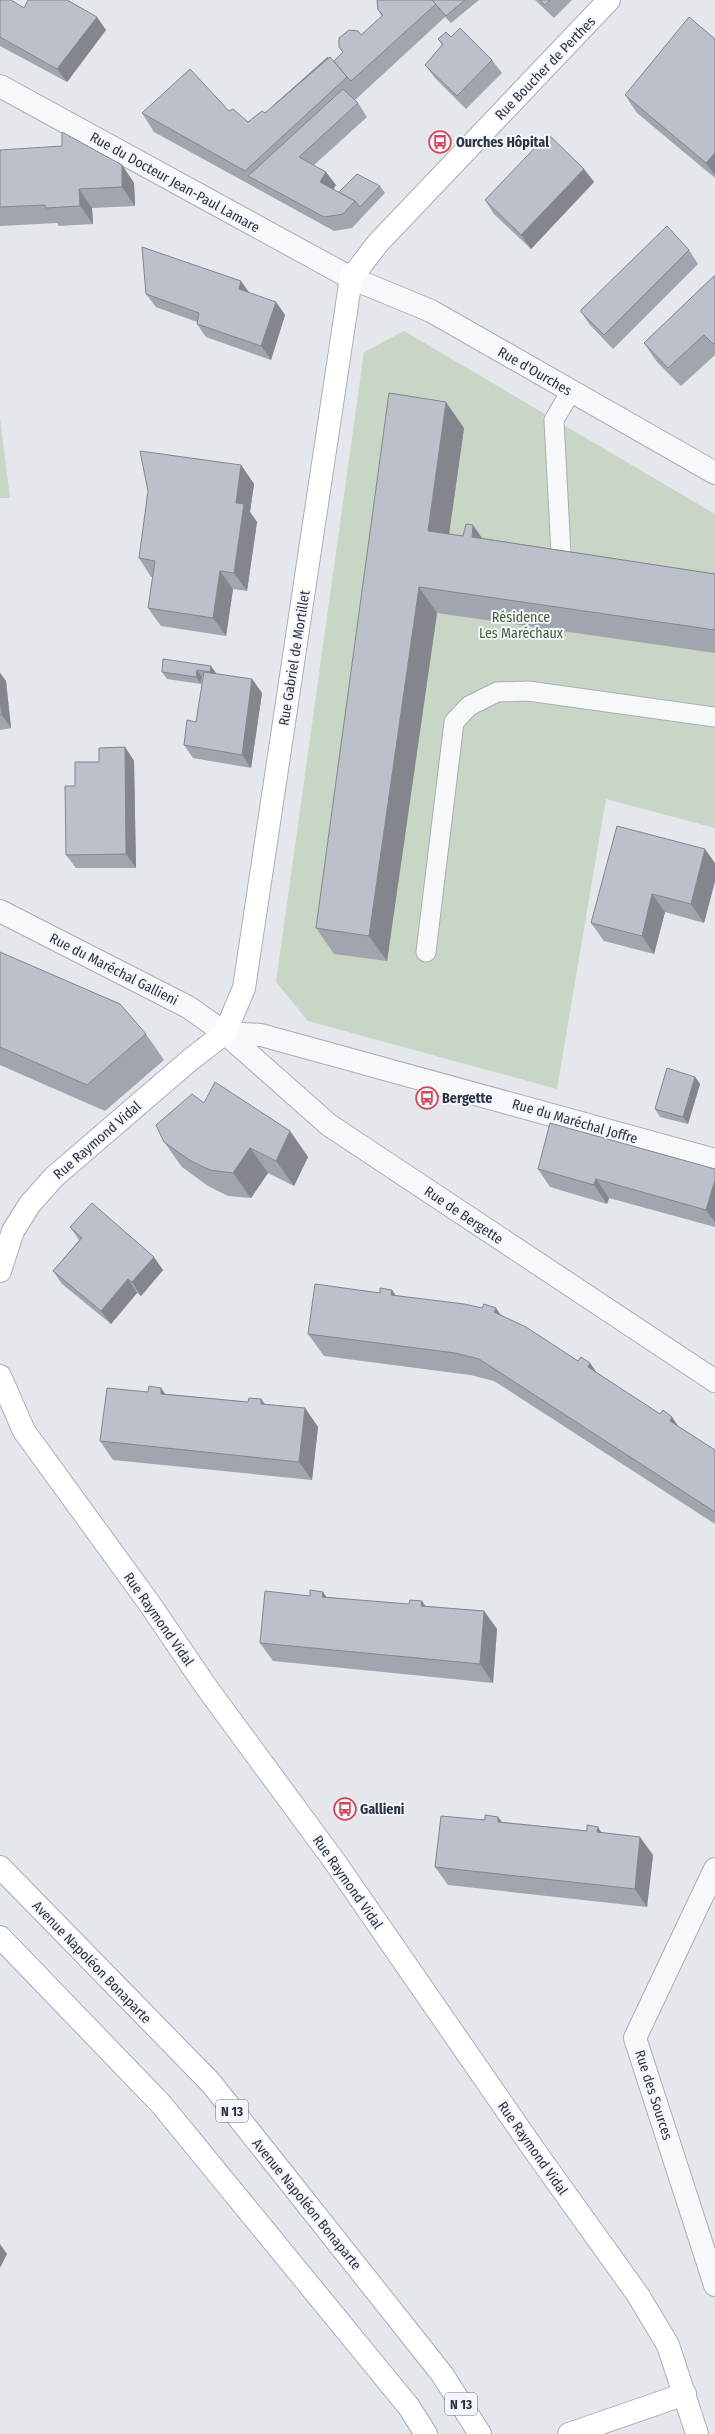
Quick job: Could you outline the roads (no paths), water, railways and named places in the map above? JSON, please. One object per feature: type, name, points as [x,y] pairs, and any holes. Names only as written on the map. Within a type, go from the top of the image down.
[{"type":"street","name":"Rue Boucher de Perthes","points":[[351,278],[378,243],[610,0]]},
{"type":"street","name":"Rue du Docteur Jean-Paul Lamare","points":[[0,86],[351,278]]},
{"type":"street","name":"Rue d'Ourches","points":[[351,278],[431,311],[715,473]]},
{"type":"street","name":"Rue Gabriel de Mortillet","points":[[225,1033],[244,988],[351,278]]},
{"type":"street","name":"Rue du Maréchal Gallieni","points":[[0,911],[188,1007],[225,1033]]},
{"type":"street","name":"Rue du Maréchal Joffre","points":[[225,1033],[261,1035],[715,1160]]},
{"type":"street","name":"Rue Raymond Vidal","points":[[0,1266],[13,1231],[30,1204],[54,1177],[190,1060],[225,1033]]},
{"type":"street","name":"Rue de Bergette","points":[[225,1033],[329,1125],[715,1381]]},
{"type":"street","name":"Rue Raymond Vidal","points":[[0,1376],[24,1431],[149,1603],[207,1688],[335,1862],[532,2147],[638,2295],[668,2345],[697,2434]]},
{"type":"street","name":"Avenue Napoléon Bonaparte","points":[[0,1867],[211,2083],[442,2374],[480,2434]]},
{"type":"street","name":"Rue des Sources","points":[[715,1869],[635,2038],[715,2285]]},
{"type":"street","points":[[0,1937],[161,2104],[409,2407],[426,2434]]},
{"type":"street","points":[[569,2434],[685,2394]]},
{"type":"lane","points":[[562,573],[554,420],[571,391]]},
{"type":"lane","points":[[426,952],[454,722],[469,706],[497,692],[528,691],[715,717]]},
{"type":"place","name":"Ourches Hôpital","points":[[440,142]]},
{"type":"place","name":"Bergette","points":[[427,1098]]},
{"type":"place","name":"Gallieni","points":[[345,1809]]},
{"type":"park label","name":"Résidence Les Maréchaux","points":[[521,626]]}]
